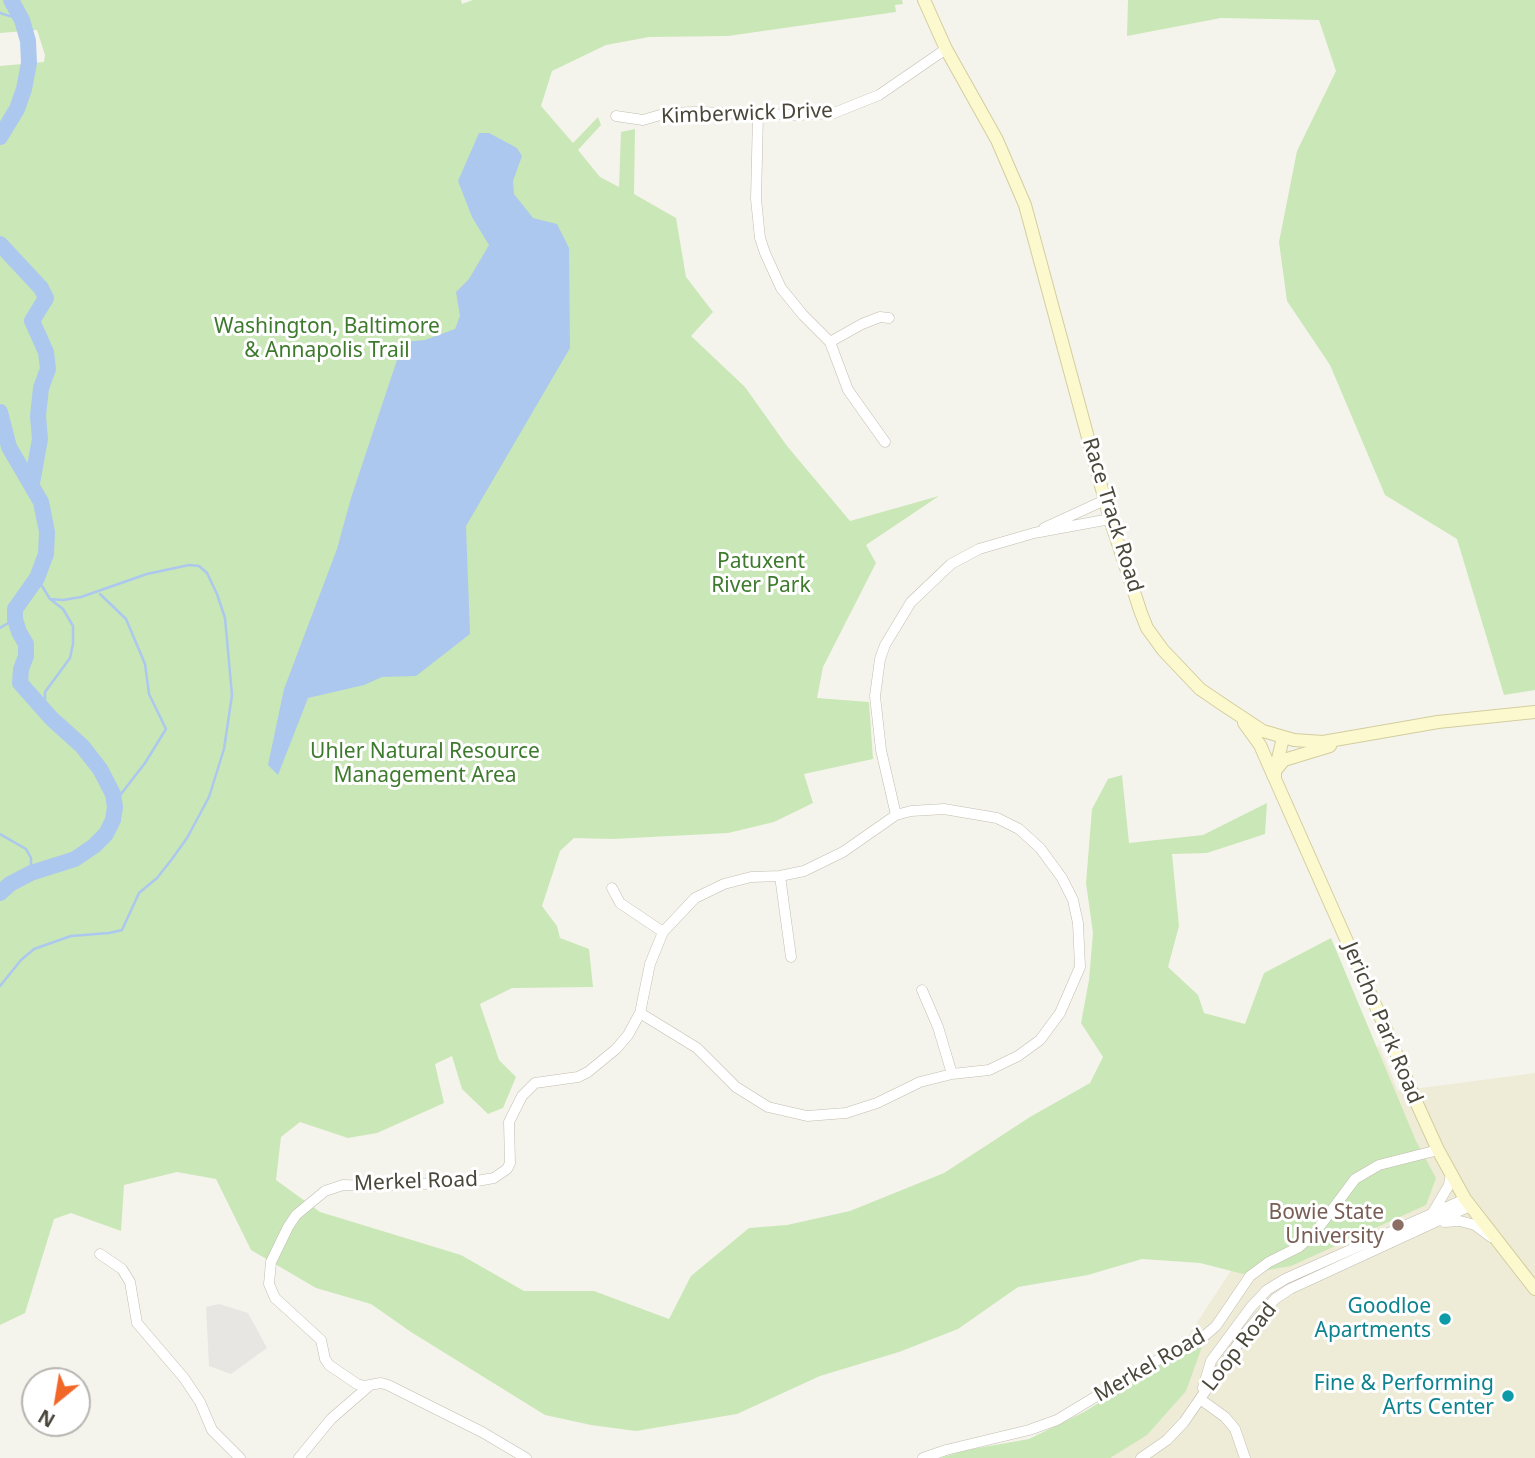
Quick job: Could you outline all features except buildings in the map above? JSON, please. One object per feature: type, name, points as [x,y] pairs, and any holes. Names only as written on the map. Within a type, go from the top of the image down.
[{"type":"street","name":"Race Track Road","points":[[924,0],[946,49],[997,140],[1025,205],[1110,519],[1147,628],[1163,650],[1190,679],[1234,713],[1263,731],[1308,742],[1438,722],[1535,712]]},
{"type":"street","name":"Kimberwick Drive","points":[[616,117],[643,120],[667,113],[723,112],[820,115],[847,109],[893,87],[946,49]]},
{"type":"street","points":[[758,115],[756,199],[759,231],[765,253],[781,288],[830,342],[848,390],[885,442]]},
{"type":"street","points":[[830,342],[862,324],[880,317],[889,318]]},
{"type":"street","points":[[1034,533],[1105,500]]},
{"type":"street","points":[[896,815],[875,709],[877,680],[885,645],[911,602],[951,564],[978,549],[1034,533],[1110,519]]},
{"type":"street","name":"Jericho Park Road","points":[[1234,713],[1259,745],[1275,775],[1438,1150],[1468,1202],[1535,1289]]},
{"type":"street","points":[[1275,775],[1283,737]]},
{"type":"street","points":[[1275,775],[1284,760],[1339,744],[1347,737]]},
{"type":"street","points":[[944,809],[980,814],[1012,825],[1040,848],[1062,878],[1073,900],[1078,923],[1080,967],[1067,1000],[1035,1045],[989,1070],[952,1074],[920,1082],[877,1103],[846,1113],[820,1116],[792,1114],[768,1107],[747,1095],[697,1048],[640,1013],[650,964],[663,932],[695,898],[736,880],[804,871],[831,859],[896,815],[911,811],[944,809]]},
{"type":"street","points":[[780,876],[791,957]]},
{"type":"street","points":[[612,888],[620,903],[663,932]]},
{"type":"street","points":[[922,990],[938,1027],[952,1074]]},
{"type":"street","name":"Merkel Road","points":[[526,1458],[482,1432],[388,1385],[357,1384],[329,1364],[325,1359],[321,1340],[271,1293],[271,1262],[296,1215],[325,1191],[343,1185],[471,1182],[494,1178],[507,1169],[510,1163],[509,1122],[518,1102],[529,1087],[542,1080],[578,1077],[589,1072],[616,1049],[628,1035],[640,1013]]},
{"type":"street","name":"Merkel Road","points":[[923,1458],[1057,1420],[1148,1365],[1202,1338],[1216,1326],[1250,1276],[1269,1262],[1299,1247],[1314,1234],[1355,1179],[1379,1165],[1438,1150]]},
{"type":"street","points":[[1451,1174],[1450,1185],[1434,1218],[1475,1225],[1496,1240]]},
{"type":"street","name":"Loop Road","points":[[1141,1458],[1167,1440],[1184,1422],[1247,1331],[1275,1299],[1290,1289],[1468,1202]]},
{"type":"street","points":[[100,1254],[122,1269],[130,1282],[135,1317],[140,1328],[184,1378],[200,1402],[212,1430],[240,1458]]},
{"type":"street","points":[[299,1458],[331,1419],[369,1386]]},
{"type":"street","points":[[1200,1399],[1225,1417],[1235,1429],[1245,1458]]},
{"type":"shaded area","name":"Bowie State University","points":[[1379,1045],[1398,1091],[1535,1073],[1535,1458],[1027,1458],[1173,1359]]},
{"type":"shaded area","points":[[219,1304],[248,1313],[267,1348],[231,1374],[209,1366],[206,1307]]},
{"type":"green space","points":[[0,0],[461,0],[462,4],[473,0],[902,0],[903,4],[895,5],[896,12],[728,36],[649,37],[606,45],[552,71],[541,106],[573,143],[598,117],[601,125],[578,150],[600,177],[619,187],[621,132],[635,129],[634,194],[676,218],[686,277],[713,312],[691,336],[745,387],[787,446],[850,521],[939,496],[866,545],[876,563],[823,667],[817,698],[869,702],[873,759],[804,774],[813,803],[774,822],[728,833],[612,839],[574,838],[560,851],[542,906],[557,926],[560,938],[589,949],[593,987],[512,988],[480,1004],[499,1060],[516,1077],[503,1108],[488,1114],[462,1089],[452,1056],[435,1064],[444,1103],[377,1133],[348,1138],[300,1122],[281,1137],[276,1180],[320,1212],[461,1255],[524,1291],[594,1291],[669,1319],[691,1276],[749,1228],[787,1225],[850,1211],[944,1173],[1030,1117],[1090,1083],[1103,1057],[1081,1023],[1089,980],[1093,933],[1086,883],[1092,809],[1108,779],[1122,775],[1129,843],[1203,835],[1267,803],[1265,834],[1207,853],[1172,854],[1179,926],[1168,967],[1198,995],[1204,1013],[1245,1024],[1264,973],[1331,938],[1416,1141],[1436,1178],[1426,1205],[1291,1266],[1243,1274],[1200,1263],[1142,1259],[1088,1275],[1018,1287],[958,1329],[899,1352],[820,1376],[737,1414],[636,1431],[545,1415],[371,1304],[316,1288],[251,1250],[216,1179],[177,1172],[124,1185],[121,1231],[71,1213],[54,1219],[25,1313],[0,1325],[0,66],[44,62],[45,55],[37,30],[0,33]]},
{"type":"green space","points":[[1128,0],[1535,0],[1535,690],[1504,695],[1457,539],[1385,495],[1330,365],[1287,301],[1279,242],[1297,151],[1336,71],[1319,20],[1221,18],[1127,36]]},
{"type":"green space","points":[[1203,1344],[1186,1391],[1147,1435],[1110,1458],[940,1458],[967,1450],[1029,1439],[1084,1412],[1171,1358]]},
{"type":"water","points":[[479,133],[489,133],[517,148],[522,156],[513,181],[514,194],[533,218],[557,224],[569,248],[570,348],[466,526],[470,634],[416,676],[382,677],[364,685],[308,698],[278,775],[268,765],[284,689],[337,549],[351,498],[403,342],[425,340],[455,329],[460,316],[456,292],[469,279],[489,245],[472,217],[458,181]]},
{"type":"waterway","points":[[0,137],[17,109],[29,63],[28,41],[22,20],[11,0]]},
{"type":"waterway","points":[[0,13],[22,20]]},
{"type":"waterway","points":[[0,244],[41,288],[46,298],[32,321],[46,352],[48,369],[41,388],[38,416],[40,439],[32,483]]},
{"type":"waterway","points":[[0,412],[9,447],[41,502],[47,532],[46,554],[37,578],[15,609],[19,632],[26,644],[20,683],[52,719],[82,746],[100,769],[113,794],[115,807],[113,820],[106,834],[94,846],[75,859],[31,873],[10,884],[0,893]]},
{"type":"waterway","points":[[0,986],[21,960],[34,949],[71,936],[122,930],[139,893],[157,878],[172,859],[187,838],[209,797],[224,749],[232,695],[225,618],[207,573],[199,566],[189,565],[147,574],[81,597],[50,599]]},
{"type":"waterway","points":[[37,578],[50,599],[63,609],[73,626],[70,658],[45,692],[45,703],[52,719]]},
{"type":"waterway","points":[[100,594],[126,619],[145,664],[149,694],[166,729],[145,763],[114,803]]},
{"type":"waterway","points":[[0,628],[15,619]]},
{"type":"waterway","points":[[0,834],[26,849],[31,858],[31,873]]},
{"type":"place","name":"Bowie State University","points":[[1398,1225]]},
{"type":"place","name":"Goodloe Apartments","points":[[1445,1319]]},
{"type":"place","name":"Fine & Performing Arts Center","points":[[1508,1396]]},
{"type":"park label","name":"Washington, Baltimore & Annapolis Trail","points":[[327,339]]},
{"type":"park label","name":"Patuxent River Park","points":[[761,574]]},
{"type":"park label","name":"Uhler Natural Resource Management Area","points":[[425,764]]}]
